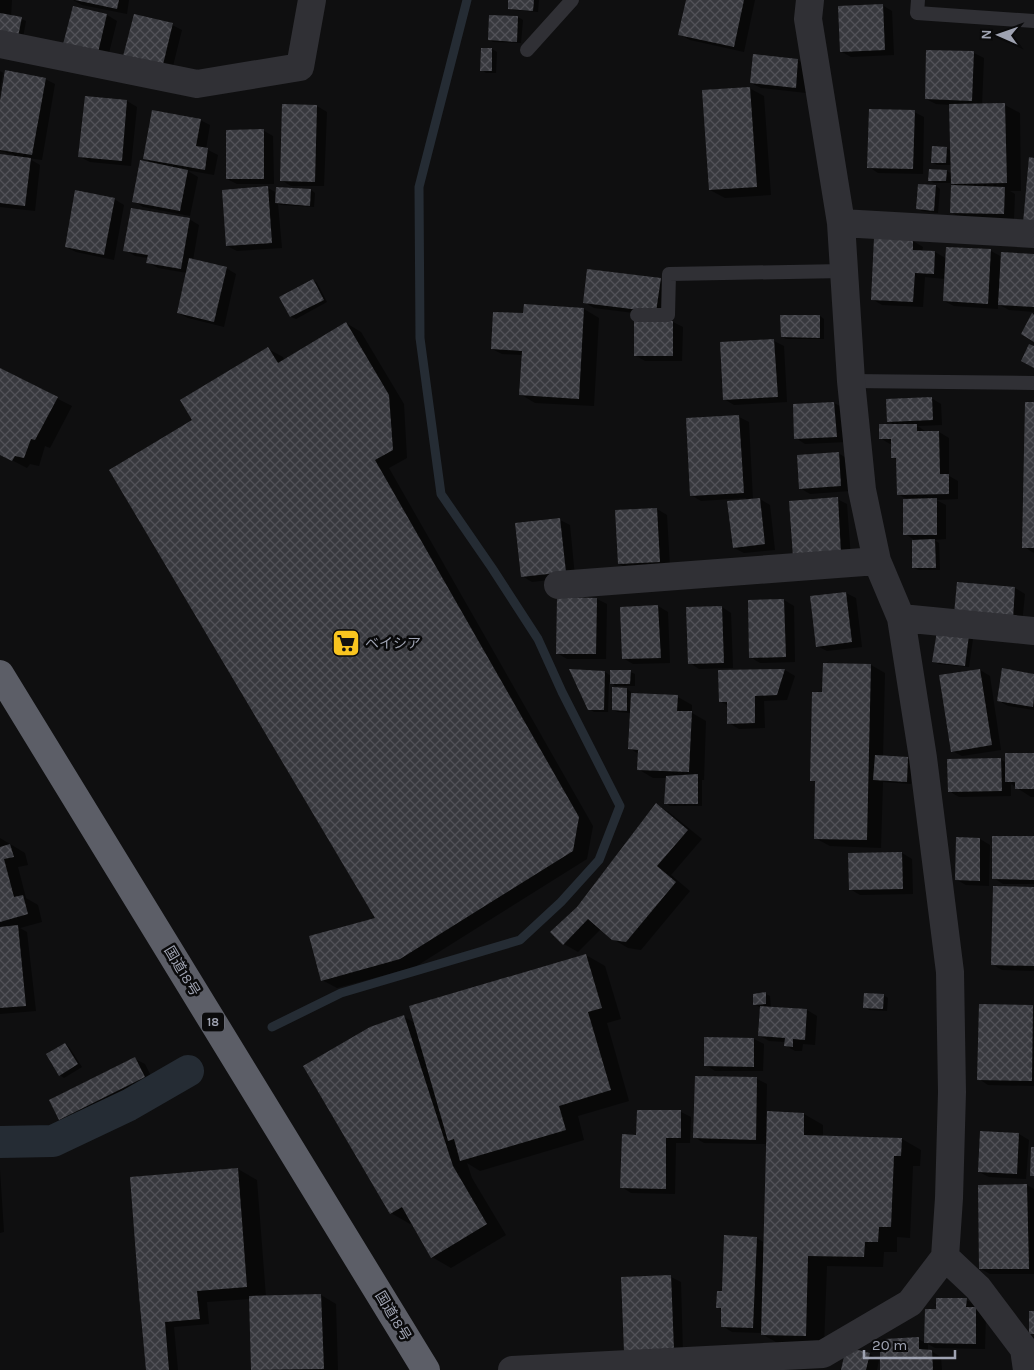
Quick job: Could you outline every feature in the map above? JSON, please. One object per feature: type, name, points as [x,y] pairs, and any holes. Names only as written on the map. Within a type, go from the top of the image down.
[{"type":"highway","name":"国道18号","points":[[0,674],[426,1370]]},
{"type":"street","points":[[0,44],[197,84],[300,67],[312,0]]},
{"type":"street","points":[[512,1370],[823,1354],[910,1302],[945,1257],[952,1092],[950,972],[924,758],[901,618],[877,562],[862,490],[851,381],[841,223],[808,19],[810,0]]},
{"type":"street","points":[[841,223],[1034,234]]},
{"type":"street","points":[[558,585],[877,562]]},
{"type":"street","points":[[901,618],[1034,630]]},
{"type":"street","points":[[945,1257],[978,1288],[1024,1349],[1027,1370]]},
{"type":"lane","points":[[527,50],[572,0]]},
{"type":"lane","points":[[918,0],[918,13],[1034,22]]},
{"type":"lane","points":[[637,315],[668,315],[668,274],[844,271]]},
{"type":"lane","points":[[851,381],[1034,383]]},
{"type":"building","points":[[75,0],[119,0],[117,9]]},
{"type":"building","points":[[508,0],[534,0],[533,11],[508,9]]},
{"type":"building","points":[[686,0],[744,0],[734,47],[678,35]]},
{"type":"building","points":[[883,4],[885,50],[840,52],[838,6]]},
{"type":"building","points":[[73,6],[107,14],[97,57],[62,48]]},
{"type":"building","points":[[0,13],[22,17],[17,42],[0,39]]},
{"type":"building","points":[[134,14],[173,23],[161,73],[121,64]]},
{"type":"building","points":[[489,15],[518,16],[517,42],[488,40]]},
{"type":"building","points":[[481,48],[492,48],[492,71],[480,71]]},
{"type":"building","points":[[926,50],[974,51],[972,101],[925,99]]},
{"type":"building","points":[[753,54],[798,59],[796,88],[750,83]]},
{"type":"building","points":[[5,70],[46,78],[32,155],[0,150],[0,101]]},
{"type":"building","points":[[750,87],[757,187],[709,190],[702,90]]},
{"type":"building","points":[[85,96],[127,100],[122,161],[78,157]]},
{"type":"building","points":[[1005,103],[1007,183],[951,184],[949,104]]},
{"type":"building","points":[[282,104],[317,105],[315,182],[280,181]]},
{"type":"building","points":[[869,109],[915,110],[913,169],[867,168]]},
{"type":"building","points":[[152,110],[201,119],[196,146],[208,148],[205,170],[143,159]]},
{"type":"building","points":[[264,129],[264,179],[226,179],[226,130]]},
{"type":"building","points":[[932,146],[947,147],[946,163],[931,163]]},
{"type":"building","points":[[0,154],[31,158],[25,206],[0,203]]},
{"type":"building","points":[[1029,157],[1034,158],[1034,224],[1023,223]]},
{"type":"building","points":[[140,160],[188,170],[180,211],[132,202]]},
{"type":"building","points":[[929,169],[947,170],[946,181],[928,181]]},
{"type":"building","points":[[918,184],[936,185],[934,211],[916,209]]},
{"type":"building","points":[[951,185],[1005,187],[1004,214],[950,213]]},
{"type":"building","points":[[268,186],[272,243],[226,246],[222,190]]},
{"type":"building","points":[[276,187],[311,189],[310,206],[275,203]]},
{"type":"building","points":[[75,190],[115,198],[104,255],[65,247]]},
{"type":"building","points":[[131,208],[190,218],[181,269],[146,263],[148,255],[123,251]]},
{"type":"building","points":[[874,238],[913,240],[913,250],[935,251],[934,274],[915,273],[913,302],[871,300]]},
{"type":"building","points":[[946,247],[991,249],[988,304],[943,301]]},
{"type":"building","points":[[1001,252],[1034,254],[1034,307],[998,305]]},
{"type":"building","points":[[189,258],[227,267],[214,322],[177,313]]},
{"type":"building","points":[[587,269],[661,278],[656,312],[583,303]]},
{"type":"building","points":[[313,279],[324,300],[290,317],[279,297]]},
{"type":"building","points":[[524,304],[584,308],[579,399],[519,395],[522,351],[491,349],[493,312],[523,313]]},
{"type":"building","points":[[1032,313],[1034,315],[1034,342],[1021,334]]},
{"type":"building","points":[[780,315],[820,315],[820,338],[781,337]]},
{"type":"building","points":[[634,320],[673,321],[673,356],[634,356]]},
{"type":"building","name":"ベイシア","points":[[346,322],[389,395],[393,450],[375,460],[579,817],[573,851],[400,959],[321,981],[309,936],[375,918],[109,470],[192,420],[180,400],[268,347],[278,363]]},
{"type":"building","points":[[774,339],[778,397],[723,400],[720,342]]},
{"type":"building","points":[[1029,344],[1034,346],[1034,368],[1021,361]]},
{"type":"building","points":[[0,368],[58,397],[35,440],[31,439],[24,458],[15,456],[12,461],[0,455]]},
{"type":"building","points":[[932,397],[933,420],[887,422],[886,399]]},
{"type":"building","points":[[834,402],[837,437],[794,439],[793,404]]},
{"type":"building","points":[[1025,402],[1034,402],[1034,548],[1022,548]]},
{"type":"building","points":[[739,415],[744,493],[690,496],[686,418]]},
{"type":"building","points":[[879,424],[917,424],[917,431],[939,431],[940,474],[949,474],[949,494],[897,495],[896,458],[891,458],[891,439],[879,439]]},
{"type":"building","points":[[839,452],[841,486],[799,489],[797,455]]},
{"type":"building","points":[[838,497],[841,553],[793,557],[789,501]]},
{"type":"building","points":[[760,498],[765,544],[733,548],[727,501]]},
{"type":"building","points":[[937,498],[937,535],[903,535],[903,499]]},
{"type":"building","points":[[657,508],[660,562],[618,564],[615,510]]},
{"type":"building","points":[[560,518],[566,572],[521,577],[515,523]]},
{"type":"building","points":[[935,539],[936,568],[912,568],[912,540]]},
{"type":"building","points":[[957,582],[1015,587],[1013,619],[954,614]]},
{"type":"building","points":[[846,592],[852,642],[816,647],[810,596]]},
{"type":"building","points":[[557,597],[597,598],[596,654],[556,654]]},
{"type":"building","points":[[784,599],[786,657],[749,658],[748,600]]},
{"type":"building","points":[[658,605],[661,658],[622,659],[620,607]]},
{"type":"building","points":[[722,606],[724,663],[688,664],[686,607]]},
{"type":"building","points":[[937,631],[969,635],[965,666],[932,662]]},
{"type":"building","points":[[823,663],[871,664],[867,840],[814,839],[815,781],[810,781],[812,692],[822,692]]},
{"type":"building","points":[[1002,668],[1034,674],[1033,707],[997,701]]},
{"type":"building","points":[[569,669],[605,671],[604,710],[588,710]]},
{"type":"building","points":[[785,669],[777,695],[755,696],[755,723],[727,724],[727,702],[719,702],[718,670]]},
{"type":"building","points":[[980,669],[992,745],[951,752],[939,675]]},
{"type":"building","points":[[610,670],[631,670],[630,684],[610,684]]},
{"type":"building","points":[[612,687],[627,688],[627,711],[612,710]]},
{"type":"building","points":[[631,693],[678,695],[677,711],[692,711],[689,772],[637,770],[638,750],[628,749]]},
{"type":"building","points":[[1005,753],[1034,753],[1034,789],[1015,789],[1015,782],[1005,782]]},
{"type":"building","points":[[875,755],[908,757],[907,782],[873,780]]},
{"type":"building","points":[[1001,758],[1002,791],[948,792],[947,759]]},
{"type":"building","points":[[698,774],[698,804],[664,804],[666,776]]},
{"type":"building","points":[[656,803],[688,830],[657,866],[676,882],[626,942],[612,940],[588,919],[563,945],[550,932],[577,907]]},
{"type":"building","points":[[992,836],[1034,836],[1034,880],[992,879]]},
{"type":"building","points":[[956,837],[980,838],[980,881],[955,880]]},
{"type":"building","points":[[10,844],[14,857],[4,859],[14,897],[23,895],[28,914],[0,922],[0,847]]},
{"type":"building","points":[[902,852],[903,889],[849,890],[848,853]]},
{"type":"building","points":[[993,886],[1034,887],[1034,966],[991,965]]},
{"type":"building","points":[[18,925],[26,1006],[0,1008],[0,927]]},
{"type":"building","points":[[586,954],[602,1008],[588,1012],[611,1090],[559,1106],[566,1130],[460,1161],[454,1139],[448,1141],[409,1006]]},
{"type":"building","points":[[766,992],[766,1004],[753,1005],[753,994]]},
{"type":"building","points":[[864,993],[884,994],[883,1009],[863,1008]]},
{"type":"building","points":[[979,1004],[1033,1005],[1032,1081],[977,1080]]},
{"type":"building","points":[[760,1006],[807,1009],[805,1040],[793,1039],[793,1047],[784,1046],[785,1038],[758,1036]]},
{"type":"building","points":[[404,1015],[453,1166],[487,1224],[431,1258],[402,1207],[390,1214],[303,1066],[370,1027]]},
{"type":"building","points":[[704,1037],[754,1038],[754,1067],[704,1066]]},
{"type":"building","points":[[65,1043],[78,1064],[59,1076],[46,1054]]},
{"type":"building","points":[[135,1057],[145,1077],[59,1120],[49,1100]]},
{"type":"building","points":[[695,1076],[757,1077],[756,1140],[693,1138]]},
{"type":"building","points":[[637,1110],[681,1110],[681,1138],[666,1138],[666,1189],[620,1188],[622,1134],[636,1135]]},
{"type":"building","points":[[767,1111],[804,1113],[804,1135],[902,1138],[901,1156],[894,1156],[891,1227],[879,1227],[878,1242],[865,1242],[864,1257],[808,1256],[806,1336],[761,1335]]},
{"type":"building","points":[[980,1131],[1019,1133],[1017,1174],[978,1172]]},
{"type":"building","points":[[1031,1147],[1034,1147],[1034,1176],[1030,1176]]},
{"type":"building","points":[[238,1168],[247,1287],[197,1291],[200,1319],[165,1322],[169,1370],[146,1370],[130,1177]]},
{"type":"building","points":[[1027,1184],[1029,1269],[979,1269],[978,1185]]},
{"type":"building","points":[[724,1235],[757,1237],[753,1328],[721,1327],[721,1308],[716,1308],[717,1291],[722,1291]]},
{"type":"building","points":[[671,1275],[674,1350],[624,1352],[621,1277]]},
{"type":"building","points":[[321,1294],[324,1369],[251,1370],[249,1296]]},
{"type":"building","points":[[936,1298],[967,1298],[966,1307],[976,1307],[976,1344],[924,1343],[925,1309],[936,1309]]},
{"type":"building","points":[[1029,1311],[1034,1311],[1034,1334],[1029,1334]]},
{"type":"building","points":[[919,1337],[919,1349],[932,1350],[933,1370],[880,1370],[880,1351],[886,1353],[885,1339]]},
{"type":"building","points":[[846,1347],[870,1353],[866,1370],[841,1370]]},
{"type":"waterway","points":[[272,1027],[341,993],[520,940],[561,902],[599,860],[620,806],[562,692],[538,639],[441,494],[420,338],[419,187],[467,0]]},
{"type":"waterway","points":[[0,1142],[53,1141],[129,1105],[188,1071]]},
{"type":"place","name":"ベイシア","points":[[346,643]]}]
